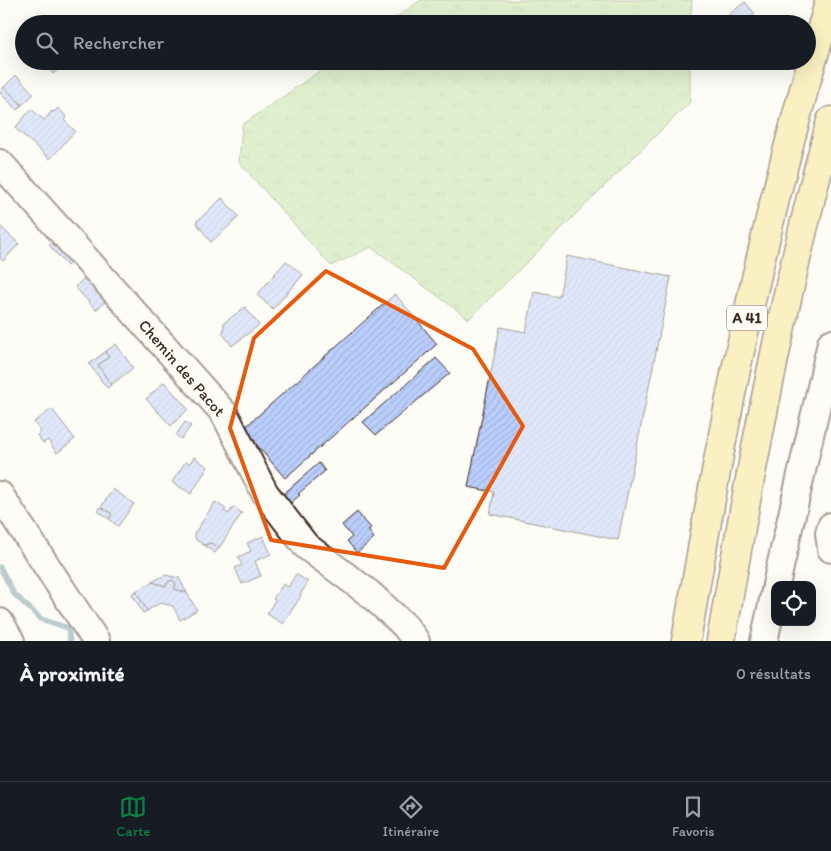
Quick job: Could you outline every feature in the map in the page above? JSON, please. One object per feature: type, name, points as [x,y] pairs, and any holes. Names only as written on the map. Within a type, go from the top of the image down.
[{"type":"highway","name":"A 41","points":[[816,50],[830,0]]},
{"type":"highway","name":"A 41","points":[[686,641],[742,343],[790,143],[810,70]]},
{"type":"highway","name":"A 41","points":[[721,641],[744,508],[774,355],[798,247],[831,121]]},
{"type":"street","name":"Chemin des Pacot","points":[[0,163],[224,413],[265,493],[306,546],[370,594],[411,634]]},
{"type":"street","points":[[777,581],[831,343]]},
{"type":"street","points":[[0,495],[96,641]]},
{"type":"street","points":[[831,526],[829,533],[831,549]]},
{"type":"street","points":[[764,641],[771,609]]},
{"type":"street","points":[[0,622],[11,641]]},
{"type":"highlighted area","points":[[326,271],[473,349],[523,426],[444,568],[271,540],[230,428],[254,338]]},
{"type":"green space","points":[[421,0],[692,0],[691,15],[400,15]]},
{"type":"green space","points":[[321,70],[690,70],[690,102],[469,319],[371,247],[331,266],[239,162],[242,125]]},
{"type":"building","points":[[745,2],[755,14],[754,15],[728,15]]},
{"type":"building","points":[[16,75],[34,94],[22,105],[4,87]]},
{"type":"building","points":[[4,87],[22,105],[17,110],[0,93]]},
{"type":"building","points":[[58,108],[67,117],[64,120],[75,131],[50,159],[15,128],[31,109],[44,120],[52,111],[54,112]]},
{"type":"building","points":[[222,198],[239,217],[211,242],[196,222]]},
{"type":"building","points":[[0,226],[19,244],[3,261],[0,258]]},
{"type":"building","points":[[55,239],[74,260],[67,266],[49,245]]},
{"type":"building","points":[[567,256],[671,277],[618,540],[490,514],[494,492],[468,487],[500,327],[526,332],[534,292],[559,297]]},
{"type":"building","points":[[286,261],[303,275],[273,309],[257,295]]},
{"type":"building","points":[[86,277],[107,300],[96,310],[75,287]]},
{"type":"building","points":[[395,294],[437,344],[285,478],[243,429]]},
{"type":"building","points":[[245,307],[259,325],[232,346],[223,334],[224,323]]},
{"type":"building","points":[[116,344],[133,368],[111,385],[98,365],[109,357],[105,352]]},
{"type":"building","points":[[105,352],[109,357],[98,365],[111,385],[107,388],[89,364]]},
{"type":"building","points":[[436,358],[450,373],[376,435],[363,422]]},
{"type":"building","points":[[164,382],[188,409],[171,426],[146,399]]},
{"type":"building","points":[[52,409],[75,439],[57,453],[48,440],[43,443],[37,435],[41,432],[34,422]]},
{"type":"building","points":[[185,422],[191,426],[181,439],[176,435]]},
{"type":"building","points":[[194,457],[208,467],[191,494],[172,482],[186,461],[189,464]]},
{"type":"building","points":[[319,463],[325,471],[288,505],[281,496]]},
{"type":"building","points":[[113,489],[134,504],[118,526],[109,519],[112,514],[101,507]]},
{"type":"building","points":[[215,502],[226,509],[224,511],[229,514],[233,507],[242,513],[219,548],[211,543],[204,545],[196,540],[194,534]]},
{"type":"building","points":[[101,507],[112,514],[109,519],[98,511]]},
{"type":"building","points":[[357,512],[371,528],[368,530],[374,538],[357,553],[347,541],[352,537],[342,525]]},
{"type":"building","points":[[263,536],[271,554],[255,561],[261,576],[242,584],[235,568],[242,565],[238,557],[251,551],[247,543]]},
{"type":"building","points":[[211,543],[219,548],[215,553],[204,545]]},
{"type":"building","points":[[296,574],[308,582],[283,624],[267,614],[275,600],[273,599],[283,584],[288,587]]},
{"type":"building","points":[[165,575],[179,578],[187,593],[174,589],[176,584],[173,580],[168,582],[166,586],[152,582]]},
{"type":"building","points":[[173,580],[176,584],[174,589],[187,593],[197,610],[180,620],[173,606],[160,603],[147,611],[136,591],[152,582],[166,586],[168,582]]},
{"type":"building","points":[[136,591],[147,611],[143,613],[132,594]]},
{"type":"waterway","points":[[0,567],[14,594],[41,619],[68,628],[70,641]]}]
